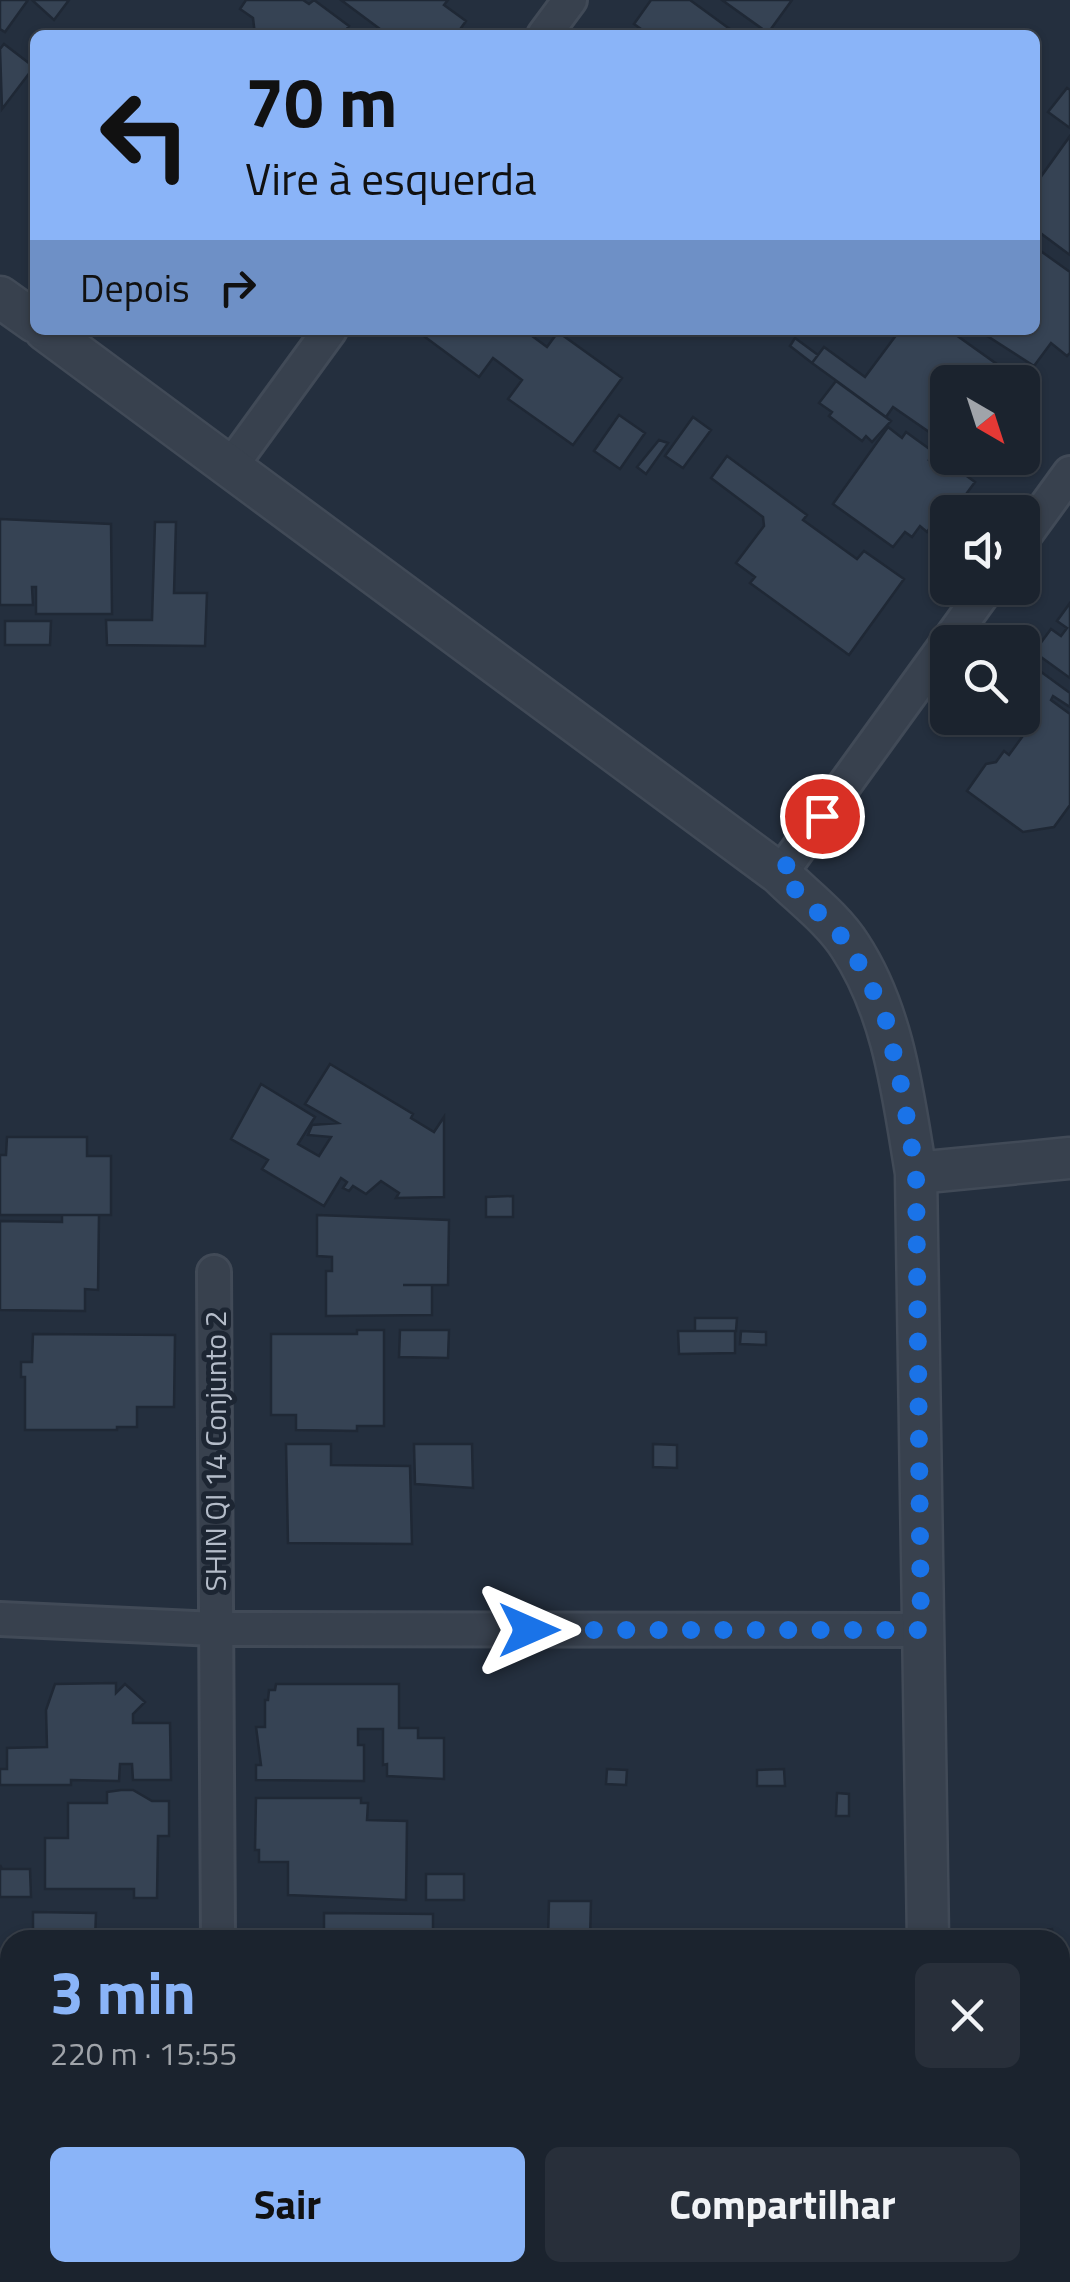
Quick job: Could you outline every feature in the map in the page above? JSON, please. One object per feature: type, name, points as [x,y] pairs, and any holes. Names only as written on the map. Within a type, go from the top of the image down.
[{"type":"street","points":[[548,30],[570,0]]},
{"type":"street","points":[[0,297],[30,318]]},
{"type":"street","points":[[52,335],[780,874],[849,944],[884,1012],[916,1173],[928,1930]]},
{"type":"street","points":[[230,466],[326,335]]},
{"type":"street","points":[[1040,514],[1070,473]]},
{"type":"street","points":[[780,874],[975,605]]},
{"type":"street","points":[[916,1173],[1070,1158]]},
{"type":"street","name":"SHIN QI 14 Conjunto 2","points":[[214,1272],[218,1930]]},
{"type":"street","points":[[0,1619],[215,1629],[921,1630]]},
{"type":"building","points":[[0,0],[28,0],[5,32],[0,29]]},
{"type":"building","points":[[32,0],[69,0],[54,20]]},
{"type":"building","points":[[246,0],[303,0],[309,4],[314,0],[349,26],[346,30],[254,30],[253,18],[240,9]]},
{"type":"building","points":[[341,0],[448,0],[444,5],[466,21],[460,30],[381,30]]},
{"type":"building","points":[[651,0],[690,0],[731,30],[642,30],[634,24]]},
{"type":"building","points":[[722,0],[792,0],[770,30],[764,30]]},
{"type":"building","points":[[4,44],[30,64],[30,72],[2,109],[0,49]]},
{"type":"building","points":[[1067,88],[1070,90],[1070,128],[1048,112]]},
{"type":"building","points":[[1070,136],[1070,255],[1040,233],[1040,178]]},
{"type":"building","points":[[1040,251],[1070,272],[1070,353],[1067,356],[1051,343],[1032,365],[986,335],[1040,335]]},
{"type":"building","points":[[422,335],[531,335],[547,347],[556,335],[562,335],[622,378],[573,445],[508,399],[522,380],[493,358],[479,377]]},
{"type":"building","points":[[896,335],[956,335],[998,365],[930,365],[930,433],[893,407],[886,417],[812,363],[824,347],[865,377]]},
{"type":"building","points":[[795,338],[818,355],[812,363],[790,346]]},
{"type":"building","points":[[836,381],[891,421],[872,442],[866,436],[862,441],[829,416],[832,412],[819,403]]},
{"type":"building","points":[[619,415],[645,433],[620,469],[594,451]]},
{"type":"building","points":[[693,417],[711,430],[683,468],[665,456]]},
{"type":"building","points":[[888,427],[902,438],[906,432],[930,449],[930,475],[965,475],[975,482],[965,495],[930,495],[930,528],[927,532],[920,526],[912,537],[905,532],[893,547],[833,504]]},
{"type":"building","points":[[659,440],[668,443],[646,474],[637,467]]},
{"type":"building","points":[[727,456],[807,515],[803,520],[857,559],[864,551],[904,579],[849,655],[750,583],[755,577],[736,563],[764,526],[763,517],[711,478]]},
{"type":"building","points":[[0,519],[111,524],[112,614],[36,614],[36,587],[32,587],[33,605],[0,605]]},
{"type":"building","points":[[155,522],[176,522],[174,593],[207,593],[205,646],[107,645],[106,620],[152,620]]},
{"type":"building","points":[[1070,603],[1070,678],[1040,656],[1040,644],[1051,629],[1061,636],[1067,628],[1057,621]]},
{"type":"building","points":[[5,621],[51,621],[50,645],[5,645]]},
{"type":"building","points":[[1040,671],[1070,693],[1070,707],[1053,696],[1051,700],[1070,714],[1070,805],[1054,827],[1023,832],[967,791],[986,764],[996,762],[1004,751],[1009,755],[1024,735],[1040,735]]},
{"type":"building","points":[[330,1064],[413,1114],[411,1118],[434,1132],[444,1117],[444,1197],[396,1198],[399,1193],[381,1181],[366,1194],[353,1186],[349,1191],[343,1188],[347,1182],[341,1178],[324,1206],[262,1169],[268,1160],[231,1139],[261,1084],[315,1117],[298,1144],[319,1156],[331,1137],[308,1135],[312,1125],[338,1123],[305,1104]]},
{"type":"building","points":[[7,1137],[87,1137],[87,1156],[111,1156],[111,1215],[0,1215],[0,1155],[6,1155]]},
{"type":"building","points":[[513,1196],[513,1217],[486,1217],[486,1197]]},
{"type":"building","points":[[62,1215],[99,1215],[98,1290],[85,1289],[85,1311],[0,1310],[0,1221],[62,1222]]},
{"type":"building","points":[[317,1215],[449,1220],[448,1285],[432,1285],[432,1315],[326,1316],[326,1271],[332,1271],[332,1257],[317,1256]]},
{"type":"building","points":[[695,1318],[737,1318],[736,1331],[695,1331]]},
{"type":"building","points":[[357,1330],[384,1330],[384,1426],[357,1426],[357,1431],[296,1430],[296,1415],[271,1415],[271,1334],[357,1334]]},
{"type":"building","points":[[400,1330],[449,1330],[448,1358],[399,1357]]},
{"type":"building","points":[[678,1331],[735,1331],[735,1353],[679,1354]]},
{"type":"building","points":[[741,1331],[766,1332],[766,1345],[740,1344]]},
{"type":"building","points":[[33,1334],[175,1335],[174,1407],[137,1407],[137,1427],[25,1430],[25,1377],[21,1377],[21,1362],[32,1362]]},
{"type":"building","points":[[286,1444],[331,1444],[331,1465],[410,1466],[412,1544],[288,1543]]},
{"type":"building","points":[[414,1444],[472,1444],[473,1488],[415,1484]]},
{"type":"building","points":[[653,1444],[677,1445],[677,1468],[653,1467]]},
{"type":"building","points":[[116,1683],[116,1693],[125,1684],[145,1702],[133,1714],[133,1723],[170,1723],[171,1780],[133,1780],[132,1764],[120,1764],[119,1781],[0,1785],[0,1769],[7,1769],[7,1748],[47,1747],[46,1710],[55,1684]]},
{"type":"building","points":[[276,1684],[399,1684],[399,1728],[418,1728],[418,1738],[444,1738],[444,1779],[387,1776],[387,1764],[383,1765],[383,1729],[358,1729],[358,1745],[364,1745],[364,1781],[256,1780],[256,1765],[261,1765],[256,1727],[265,1727],[265,1700]]},
{"type":"building","points":[[607,1769],[627,1770],[626,1785],[606,1784]]},
{"type":"building","points":[[784,1769],[785,1786],[757,1786],[757,1770]]},
{"type":"building","points":[[133,1790],[152,1801],[169,1801],[169,1836],[158,1836],[157,1898],[134,1898],[134,1889],[45,1889],[45,1838],[68,1838],[68,1803],[107,1803],[107,1792]]},
{"type":"building","points":[[837,1793],[849,1794],[849,1816],[836,1816]]},
{"type":"building","points":[[256,1798],[361,1798],[361,1803],[368,1803],[367,1820],[407,1821],[406,1900],[288,1895],[288,1862],[259,1862],[259,1850],[255,1850]]},
{"type":"building","points":[[0,1865],[2,1869],[30,1869],[31,1897],[0,1897]]},
{"type":"building","points":[[426,1874],[464,1874],[464,1900],[426,1900]]},
{"type":"building","points":[[549,1901],[591,1901],[590,1930],[548,1930]]},
{"type":"building","points":[[33,1912],[96,1913],[95,1930],[33,1930]]},
{"type":"building","points":[[324,1913],[433,1914],[433,1930],[324,1930]]},
{"type":"route","points":[[529,1630],[921,1630],[916,1173],[884,1012],[849,944],[780,874],[822,816]]}]
